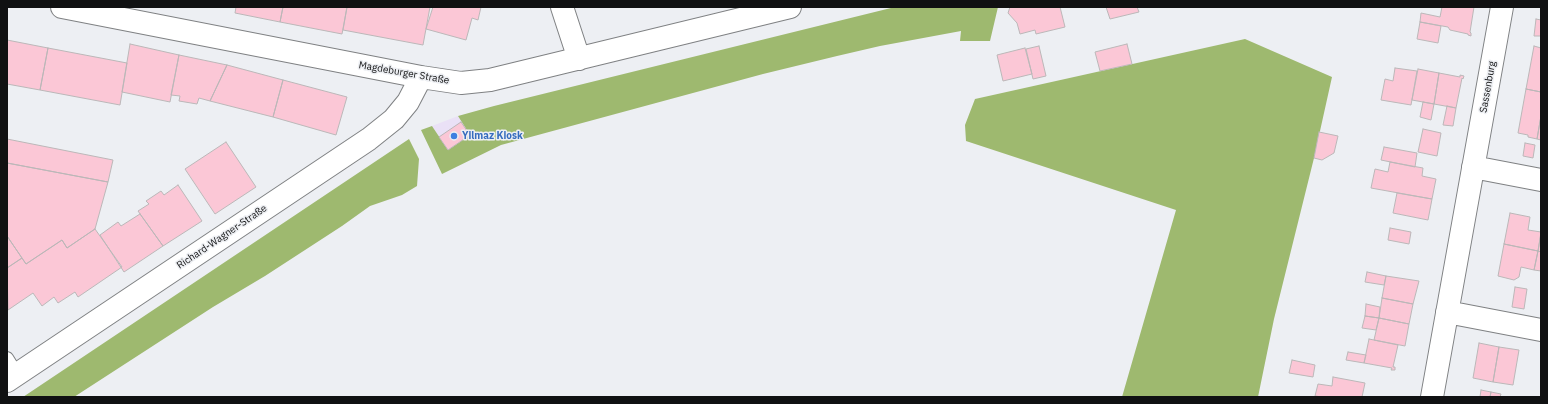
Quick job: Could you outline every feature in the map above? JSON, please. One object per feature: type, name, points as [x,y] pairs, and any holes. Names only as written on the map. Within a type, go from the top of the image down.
[{"type":"street","name":"Magdeburger Straße","points":[[62,7],[421,78],[461,82],[490,80],[790,7]]},
{"type":"street","points":[[562,7],[579,59]]},
{"type":"street","name":"Sassenburg","points":[[1432,397],[1502,7]]},
{"type":"street","name":"Richard-Wagner-Straße","points":[[10,371],[369,139],[394,119],[408,102],[421,78]]},
{"type":"street","points":[[1474,167],[1541,180]]},
{"type":"street","points":[[1447,312],[1541,330]]},
{"type":"shaded area","name":"Yilmaz Kiosk","points":[[458,116],[470,135],[448,150],[432,126]]},
{"type":"green space","points":[[895,7],[998,7],[990,41],[960,41],[961,31],[880,46],[837,56],[763,74],[501,145],[442,174],[421,130],[432,126],[448,150],[470,135],[458,116]]},
{"type":"green space","points":[[1245,39],[1332,77],[1314,158],[1274,319],[1258,397],[1122,397],[1176,210],[966,141],[965,125],[975,99]]},
{"type":"green space","points":[[409,139],[419,159],[417,186],[402,195],[370,206],[265,276],[213,307],[74,397],[23,397]]},
{"type":"building","points":[[236,7],[283,7],[280,22],[235,13]]},
{"type":"building","points":[[283,7],[347,7],[342,34],[280,22]]},
{"type":"building","points":[[347,7],[430,7],[423,45],[343,30]]},
{"type":"building","points":[[433,7],[481,7],[478,20],[472,18],[466,40],[426,29]]},
{"type":"building","points":[[1010,7],[1060,7],[1065,27],[1036,34],[1035,30],[1020,34],[1017,23],[1008,13]]},
{"type":"building","points":[[1106,7],[1137,7],[1139,12],[1110,19]]},
{"type":"building","points":[[1442,7],[1474,7],[1470,32],[1471,36],[1450,30],[1448,27],[1420,22],[1421,13],[1440,17]]},
{"type":"building","points":[[1536,19],[1541,20],[1541,36],[1534,36]]},
{"type":"building","points":[[1420,22],[1441,26],[1438,43],[1417,39]]},
{"type":"building","points":[[7,40],[48,48],[40,90],[7,84]]},
{"type":"building","points":[[130,44],[179,55],[170,102],[122,92]]},
{"type":"building","points":[[1127,44],[1132,64],[1100,71],[1095,52]]},
{"type":"building","points":[[1039,46],[1046,76],[1033,79],[1026,49]]},
{"type":"building","points":[[1534,46],[1541,48],[1541,92],[1526,89]]},
{"type":"building","points":[[48,48],[127,63],[120,105],[40,90]]},
{"type":"building","points":[[1025,48],[1032,74],[1003,81],[997,55]]},
{"type":"building","points":[[179,55],[227,65],[210,101],[199,98],[197,104],[179,101],[180,96],[171,95]]},
{"type":"building","points":[[227,65],[283,80],[273,117],[210,101]]},
{"type":"building","points":[[1395,68],[1417,71],[1411,105],[1381,100],[1385,79],[1393,81]]},
{"type":"building","points":[[1418,69],[1439,73],[1434,104],[1412,100]]},
{"type":"building","points":[[1439,73],[1460,77],[1460,75],[1464,76],[1463,79],[1462,78],[1456,108],[1434,104]]},
{"type":"building","points":[[283,80],[347,97],[336,135],[273,117]]},
{"type":"building","points":[[1526,89],[1541,92],[1541,116],[1537,139],[1518,133]]},
{"type":"building","points":[[1423,102],[1434,104],[1431,120],[1420,117]]},
{"type":"building","points":[[1447,106],[1456,108],[1453,126],[1443,125]]},
{"type":"building","points":[[1541,116],[1541,140],[1537,139]]},
{"type":"building","name":"Yilmaz Kiosk","points":[[461,122],[470,135],[448,150],[439,137]]},
{"type":"building","points":[[1423,129],[1441,133],[1437,156],[1418,152]]},
{"type":"building","points":[[1319,132],[1338,136],[1334,153],[1322,160],[1314,158]]},
{"type":"building","points":[[7,139],[113,160],[108,182],[7,163]]},
{"type":"building","points":[[226,142],[256,187],[215,214],[185,169]]},
{"type":"building","points":[[1525,143],[1535,145],[1533,158],[1523,156]]},
{"type":"building","points":[[1384,147],[1417,153],[1415,167],[1381,160]]},
{"type":"building","points":[[1390,162],[1423,168],[1422,176],[1436,179],[1432,199],[1371,188],[1375,169],[1388,172]]},
{"type":"building","points":[[7,163],[108,182],[95,229],[67,248],[62,240],[26,264],[7,236]]},
{"type":"building","points":[[178,185],[202,221],[163,246],[138,211],[149,204],[146,201],[161,191],[164,195]]},
{"type":"building","points":[[1397,193],[1432,199],[1428,220],[1393,213]]},
{"type":"building","points":[[1510,213],[1530,217],[1528,230],[1541,232],[1538,251],[1504,244]]},
{"type":"building","points":[[140,214],[163,246],[124,272],[100,235],[118,222],[121,226]]},
{"type":"building","points":[[1390,228],[1411,232],[1409,244],[1388,240]]},
{"type":"building","points":[[95,229],[122,267],[78,297],[75,292],[58,303],[54,297],[42,306],[33,293],[8,310],[7,268],[22,258],[26,264],[62,240],[67,248]]},
{"type":"building","points":[[1541,234],[1541,252],[1538,251]]},
{"type":"building","points":[[7,236],[22,258],[7,268]]},
{"type":"building","points":[[1504,244],[1538,251],[1534,270],[1521,267],[1519,277],[1514,280],[1498,276]]},
{"type":"building","points":[[1538,251],[1541,252],[1541,271],[1534,270]]},
{"type":"building","points":[[1367,272],[1386,276],[1384,285],[1365,282]]},
{"type":"building","points":[[1386,276],[1419,281],[1413,304],[1382,298]]},
{"type":"building","points":[[1515,287],[1527,289],[1524,309],[1512,307]]},
{"type":"building","points":[[1382,298],[1413,304],[1409,324],[1379,318]]},
{"type":"building","points":[[1366,304],[1380,307],[1379,318],[1365,316]]},
{"type":"building","points":[[1365,316],[1379,318],[1376,330],[1362,328]]},
{"type":"building","points":[[1379,318],[1409,324],[1405,346],[1374,340]]},
{"type":"building","points":[[1369,339],[1398,345],[1393,367],[1395,367],[1395,370],[1391,370],[1392,368],[1364,363]]},
{"type":"building","points":[[1479,343],[1499,347],[1493,382],[1473,378]]},
{"type":"building","points":[[1499,347],[1519,350],[1513,385],[1493,382]]},
{"type":"building","points":[[1348,352],[1366,355],[1364,363],[1346,360]]},
{"type":"building","points":[[1292,360],[1315,365],[1313,377],[1289,373]]},
{"type":"building","points":[[1333,377],[1365,383],[1362,397],[1315,396],[1318,384],[1332,386]]},
{"type":"building","points":[[1481,390],[1491,392],[1490,397],[1480,397]]},
{"type":"building","points":[[1491,392],[1501,394],[1500,397],[1490,397]]},
{"type":"place","name":"Yilmaz Kiosk","points":[[454,136]]}]
